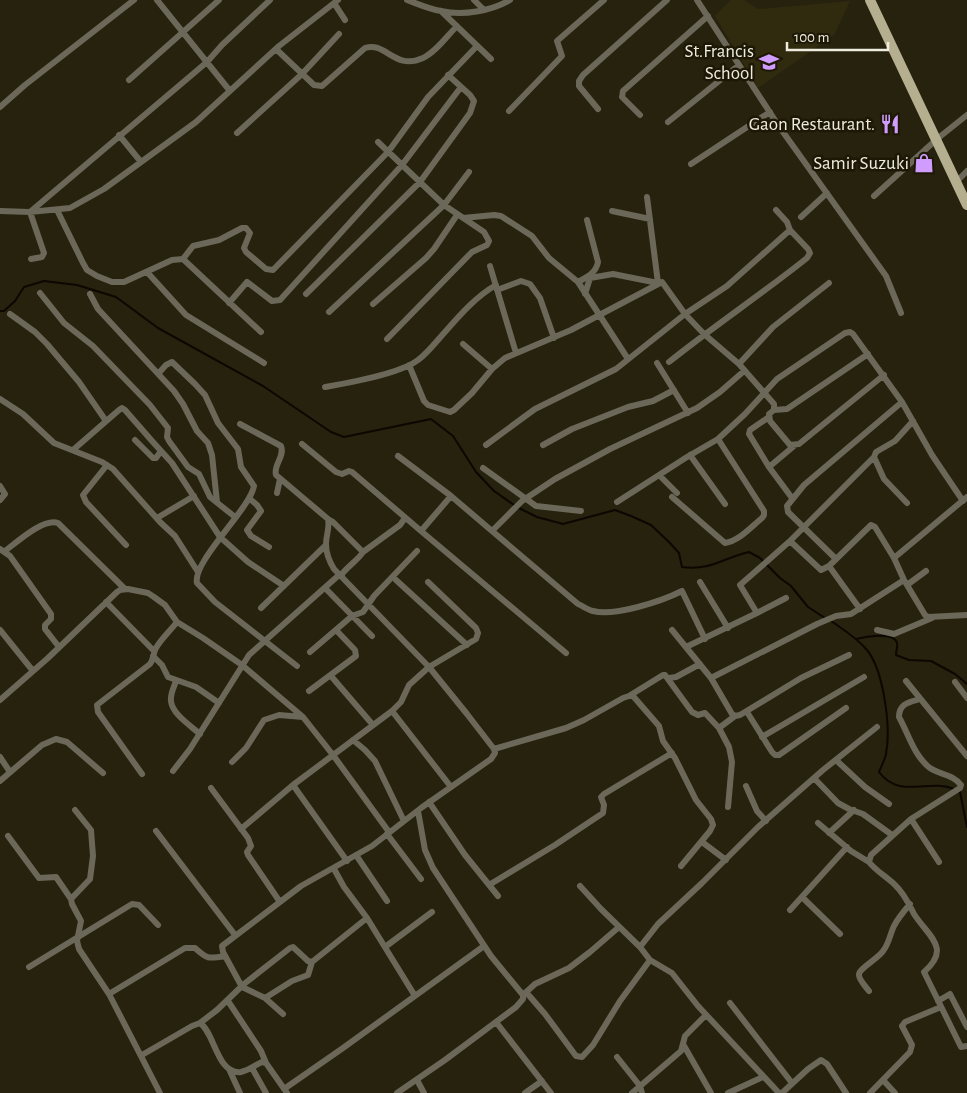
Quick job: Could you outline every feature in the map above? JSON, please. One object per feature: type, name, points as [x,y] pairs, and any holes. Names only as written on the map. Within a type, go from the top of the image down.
[{"type":"main road","points":[[870,0],[967,205]]},
{"type":"street","points":[[0,107],[25,85],[134,0]]},
{"type":"street","points":[[157,0],[230,90]]},
{"type":"street","points":[[129,80],[219,0]]},
{"type":"street","points":[[30,212],[207,62],[222,45],[270,0]]},
{"type":"street","points":[[407,0],[441,12],[464,13],[484,10],[510,0]]},
{"type":"street","points":[[474,0],[484,10]]},
{"type":"street","points":[[509,111],[562,56],[558,41],[604,0]]},
{"type":"street","points":[[598,109],[579,86],[579,81],[583,75],[667,0]]},
{"type":"street","points":[[697,0],[770,112],[886,276],[901,314]]},
{"type":"street","points":[[0,211],[30,212],[70,208],[104,189],[196,122],[276,50],[336,2],[345,20]]},
{"type":"street","points":[[441,12],[491,59]]},
{"type":"street","points":[[640,115],[624,99],[622,94],[708,16]]},
{"type":"street","points":[[276,50],[314,85],[322,86],[365,48],[376,47],[397,60],[404,62],[422,58],[457,26]]},
{"type":"street","points":[[238,133],[302,74],[339,34]]},
{"type":"street","points":[[57,210],[83,263],[91,273],[118,283],[172,260],[183,258],[193,246],[218,240],[242,228],[246,228],[250,233],[244,248],[246,252],[266,269],[273,270],[388,152],[428,97],[477,46]]},
{"type":"street","points":[[668,122],[739,65]]},
{"type":"street","points":[[306,294],[420,182],[473,108],[474,101],[448,75]]},
{"type":"street","points":[[229,303],[247,282],[272,301],[280,300],[402,165],[461,87]]},
{"type":"street","points":[[691,164],[770,112]]},
{"type":"street","points":[[874,196],[936,140],[967,115]]},
{"type":"street","points":[[119,135],[141,162]]},
{"type":"street","points":[[378,142],[444,205],[484,232],[489,241],[487,245],[472,252],[387,339]]},
{"type":"street","points":[[956,182],[967,171]]},
{"type":"street","points":[[329,312],[444,205],[469,172]]},
{"type":"street","points":[[801,217],[827,193]]},
{"type":"street","points":[[647,197],[658,283]]},
{"type":"street","points":[[669,362],[807,258],[810,253],[808,249],[790,230],[787,222],[776,210]]},
{"type":"street","points":[[612,211],[650,220]]},
{"type":"street","points":[[30,212],[44,253],[42,257],[30,259]]},
{"type":"street","points":[[373,304],[426,258],[460,217],[494,214],[510,220],[532,236],[549,258],[578,282],[628,359]]},
{"type":"street","points":[[578,282],[595,272],[598,262],[587,220]]},
{"type":"street","points":[[486,445],[535,408],[611,372],[685,314],[727,286],[790,230]]},
{"type":"street","points":[[183,258],[262,332]]},
{"type":"street","points":[[490,266],[516,353]]},
{"type":"street","points":[[147,272],[186,315],[264,363]]},
{"type":"street","points":[[585,294],[590,278],[613,274],[658,283],[662,282],[685,314],[704,334],[739,364],[774,404],[774,410]]},
{"type":"street","points":[[325,387],[351,383],[409,365],[423,356],[462,314],[487,291],[521,281],[530,284],[540,298],[554,338]]},
{"type":"street","points":[[409,365],[424,401],[428,405],[450,412],[472,393],[505,358],[554,338],[658,283]]},
{"type":"street","points":[[739,364],[773,327],[829,283]]},
{"type":"street","points":[[40,293],[64,323],[94,346],[150,405],[168,428],[167,437],[188,467],[199,474],[207,493],[235,517]]},
{"type":"street","points":[[90,294],[98,309],[179,397],[196,431],[208,443],[212,455],[217,502]]},
{"type":"street","points":[[10,314],[35,332],[47,344],[106,421]]},
{"type":"street","points":[[617,502],[718,439],[745,414],[763,392],[777,379],[845,333],[850,332],[884,375],[902,402],[932,455],[965,499],[894,558]]},
{"type":"street","points":[[463,344],[492,370]]},
{"type":"street","points":[[792,498],[769,467],[749,434],[750,430],[769,417],[769,414],[774,410],[786,409],[868,354]]},
{"type":"street","points":[[158,374],[172,362],[196,384],[204,395],[218,423],[238,449],[241,467],[254,486],[249,498],[220,537],[196,578],[202,589],[215,602],[297,666]]},
{"type":"street","points":[[657,364],[688,413]]},
{"type":"street","points":[[492,531],[524,500],[555,479],[610,449],[708,402],[744,371]]},
{"type":"street","points":[[769,467],[884,375]]},
{"type":"street","points":[[543,445],[572,429],[628,407],[653,401],[674,390]]},
{"type":"street","points":[[0,399],[23,414],[54,443],[107,465],[120,475],[175,536],[198,572]]},
{"type":"street","points":[[836,559],[786,510],[792,498],[804,485],[902,402]]},
{"type":"street","points":[[72,450],[122,408],[172,463],[220,537],[248,562],[284,586]]},
{"type":"street","points":[[769,417],[787,442],[794,446]]},
{"type":"street","points":[[757,614],[740,585],[790,541],[874,457],[876,452],[895,441],[913,421]]},
{"type":"street","points":[[240,424],[281,446],[282,453],[275,472],[280,480],[334,522],[363,552]]},
{"type":"street","points":[[659,475],[674,495],[725,543],[739,537],[762,518],[764,511],[718,439]]},
{"type":"street","points":[[135,440],[153,458],[156,458],[161,451]]},
{"type":"street","points":[[302,444],[336,472],[342,474],[348,471],[352,472],[566,653]]},
{"type":"street","points":[[690,455],[725,504]]},
{"type":"street","points":[[398,456],[451,496],[578,604],[594,612],[623,611],[662,601],[682,592],[705,639]]},
{"type":"street","points":[[874,457],[884,479],[906,503]]},
{"type":"street","points":[[107,465],[87,488],[83,496],[86,502],[126,545]]},
{"type":"street","points":[[483,468],[524,500],[536,506],[581,511]]},
{"type":"street","points":[[277,493],[280,480]]},
{"type":"street","points":[[0,486],[6,494],[0,500]]},
{"type":"street","points":[[157,518],[194,496]]},
{"type":"street","points":[[421,531],[451,496]]},
{"type":"street","points":[[249,498],[261,511],[247,530],[251,536],[269,547]]},
{"type":"street","points":[[173,771],[200,734],[250,655],[339,575],[342,577],[346,568],[361,556],[363,552],[400,525],[405,518]]},
{"type":"street","points":[[283,1014],[265,998],[242,987],[225,956],[222,946],[301,886],[356,855],[494,756],[494,749],[429,667],[339,575],[329,560],[326,545],[329,529],[328,519]]},
{"type":"street","points":[[59,647],[45,629],[45,626],[51,620],[51,614],[2,550],[49,522],[58,523],[125,589]]},
{"type":"street","points":[[790,541],[821,570],[829,566],[871,526],[875,527],[925,615],[933,618]]},
{"type":"street","points":[[261,608],[326,545]]},
{"type":"street","points":[[310,652],[352,616],[363,612],[379,590],[417,551]]},
{"type":"street","points":[[829,566],[860,608]]},
{"type":"street","points":[[711,678],[817,624],[836,616],[845,616],[926,571]]},
{"type":"street","points":[[396,580],[467,646]]},
{"type":"street","points":[[241,829],[293,786],[392,710],[401,702],[409,685],[429,667],[476,639],[478,633],[476,628],[428,582]]},
{"type":"street","points":[[700,582],[728,628]]},
{"type":"street","points":[[325,588],[372,636]]},
{"type":"street","points":[[0,700],[33,672],[117,592],[125,589],[148,593],[165,605],[177,622],[242,665],[303,717],[334,755],[421,879]]},
{"type":"street","points":[[686,647],[757,614],[786,598]]},
{"type":"street","points":[[106,602],[154,654],[162,664],[168,677],[196,687],[219,703]]},
{"type":"street","points":[[877,630],[894,634],[933,618],[967,615]]},
{"type":"street","points":[[142,774],[98,712],[97,706],[150,664],[160,641],[177,622]]},
{"type":"street","points":[[0,630],[33,672]]},
{"type":"street","points":[[309,691],[353,660],[357,654],[336,630]]},
{"type":"street","points":[[672,630],[711,678],[735,716]]},
{"type":"street","points":[[719,728],[735,716],[746,712],[800,678],[849,655]]},
{"type":"street","points":[[669,678],[676,677],[700,664]]},
{"type":"street","points":[[494,749],[566,728],[630,696],[663,675],[669,678],[692,712],[698,715],[707,714],[719,728],[729,747],[732,762],[728,807]]},
{"type":"street","points":[[331,676],[373,725]]},
{"type":"street","points":[[762,737],[864,678]]},
{"type":"street","points":[[176,681],[172,694],[172,705],[200,734]]},
{"type":"street","points":[[906,681],[967,756]]},
{"type":"street","points":[[955,682],[967,698]]},
{"type":"street","points":[[630,696],[634,696],[657,723],[663,741],[672,753],[696,800],[711,819],[713,825],[702,842],[681,866]]},
{"type":"street","points":[[869,862],[871,855],[911,819],[951,796],[961,785],[954,778],[931,769],[920,758],[899,717],[899,710],[902,705],[920,699]]},
{"type":"street","points":[[746,712],[772,752],[779,754],[846,708]]},
{"type":"street","points":[[392,710],[451,787]]},
{"type":"street","points":[[232,762],[246,748],[264,720],[279,715],[303,717]]},
{"type":"street","points":[[640,947],[658,924],[766,821],[814,778],[877,728]]},
{"type":"street","points":[[0,781],[42,745],[56,738],[67,742],[103,773]]},
{"type":"street","points":[[353,740],[375,761],[404,821]]},
{"type":"street","points":[[489,884],[604,812],[601,797],[604,794],[672,753]]},
{"type":"street","points":[[0,756],[10,772]]},
{"type":"street","points":[[836,760],[865,787],[889,804]]},
{"type":"street","points":[[814,778],[838,803],[863,814],[892,835]]},
{"type":"street","points":[[293,786],[347,861]]},
{"type":"street","points":[[746,786],[757,811],[766,821]]},
{"type":"street","points":[[211,788],[250,842],[251,846],[247,852],[248,856],[280,902]]},
{"type":"street","points":[[430,802],[465,855],[498,896]]},
{"type":"street","points":[[71,899],[90,878],[92,856],[91,830],[74,810]]},
{"type":"street","points":[[830,833],[854,810]]},
{"type":"street","points":[[418,811],[428,857],[484,946],[525,994],[545,1014],[576,1056],[582,1057],[593,1045],[620,1001],[650,960]]},
{"type":"street","points":[[911,819],[939,862]]},
{"type":"street","points":[[818,823],[897,886],[910,904],[915,915],[929,932],[935,943],[937,956],[924,972],[961,1047],[967,1046]]},
{"type":"street","points":[[156,830],[235,935]]},
{"type":"street","points":[[8,836],[38,878],[56,877],[71,899],[80,922],[79,949],[109,994],[160,1093]]},
{"type":"street","points":[[702,842],[726,860]]},
{"type":"street","points":[[790,910],[846,847]]},
{"type":"street","points":[[356,855],[387,901]]},
{"type":"street","points":[[334,869],[415,996]]},
{"type":"street","points":[[580,886],[640,947],[650,960],[672,973],[706,1015],[780,1093],[817,1061],[821,1060],[827,1064],[846,1093]]},
{"type":"street","points":[[802,897],[840,934]]},
{"type":"street","points":[[29,967],[132,904],[139,905],[158,925]]},
{"type":"street","points":[[869,991],[858,974],[860,970],[872,963],[886,949],[894,926],[910,904]]},
{"type":"street","points":[[385,947],[432,912]]},
{"type":"street","points":[[265,998],[292,981],[308,975],[312,962],[367,918]]},
{"type":"street","points":[[397,1093],[522,1003],[525,994],[535,984],[569,968],[619,927]]},
{"type":"street","points":[[228,1001],[285,1091],[484,946]]},
{"type":"street","points":[[142,1055],[200,1023],[290,948],[293,947],[308,961],[312,962]]},
{"type":"street","points":[[109,994],[185,948],[194,948],[202,956],[211,959],[225,956]]},
{"type":"street","points":[[870,1093],[910,1052],[912,1044],[902,1026],[905,1022],[939,1004],[950,994],[967,1027]]},
{"type":"street","points":[[730,1004],[792,1083]]},
{"type":"street","points":[[632,1093],[641,1090],[681,1051],[685,1036],[706,1015]]},
{"type":"street","points":[[496,1022],[551,1093]]},
{"type":"street","points":[[200,1023],[205,1028],[222,1061],[229,1069],[240,1093]]},
{"type":"street","points":[[683,1044],[711,1093]]},
{"type":"street","points":[[617,1057],[641,1090]]},
{"type":"street","points":[[229,1069],[235,1072],[252,1068],[262,1062],[266,1063]]},
{"type":"street","points":[[252,1068],[266,1093]]},
{"type":"street","points":[[728,1093],[763,1077]]},
{"type":"street","points":[[417,1080],[424,1093]]},
{"type":"street","points":[[883,1080],[896,1093]]},
{"type":"street","points":[[526,1093],[542,1081]]},
{"type":"shaded area","name":"St.Francis School","points":[[731,0],[744,0],[758,9],[850,1],[834,35],[758,88],[715,16]]},
{"type":"waterway","points":[[0,311],[4,311],[15,301],[24,287],[44,281],[77,285],[116,297],[158,328],[263,386],[331,432],[344,437],[431,419],[453,436],[476,472],[494,491],[514,505]]},
{"type":"waterway","points":[[519,508],[537,517],[563,524],[615,510],[651,525],[679,553],[682,567],[709,566],[749,552],[760,558],[791,586],[808,607],[825,618]]},
{"type":"waterway","points":[[831,621],[850,634],[867,650],[878,671],[885,700],[888,730],[886,754],[879,772],[896,785],[905,787],[944,786],[954,789]]},
{"type":"waterway","points":[[856,639],[878,636],[895,639],[897,643],[896,655],[909,660],[931,661],[955,674],[967,684]]},
{"type":"waterway","points":[[958,791],[960,792],[967,827]]},
{"type":"place","name":"St.Francis School","points":[[769,62]]},
{"type":"place","name":"Gaon Restaurant.","points":[[890,124]]},
{"type":"place","name":"Samir Suzuki","points":[[924,163]]}]
